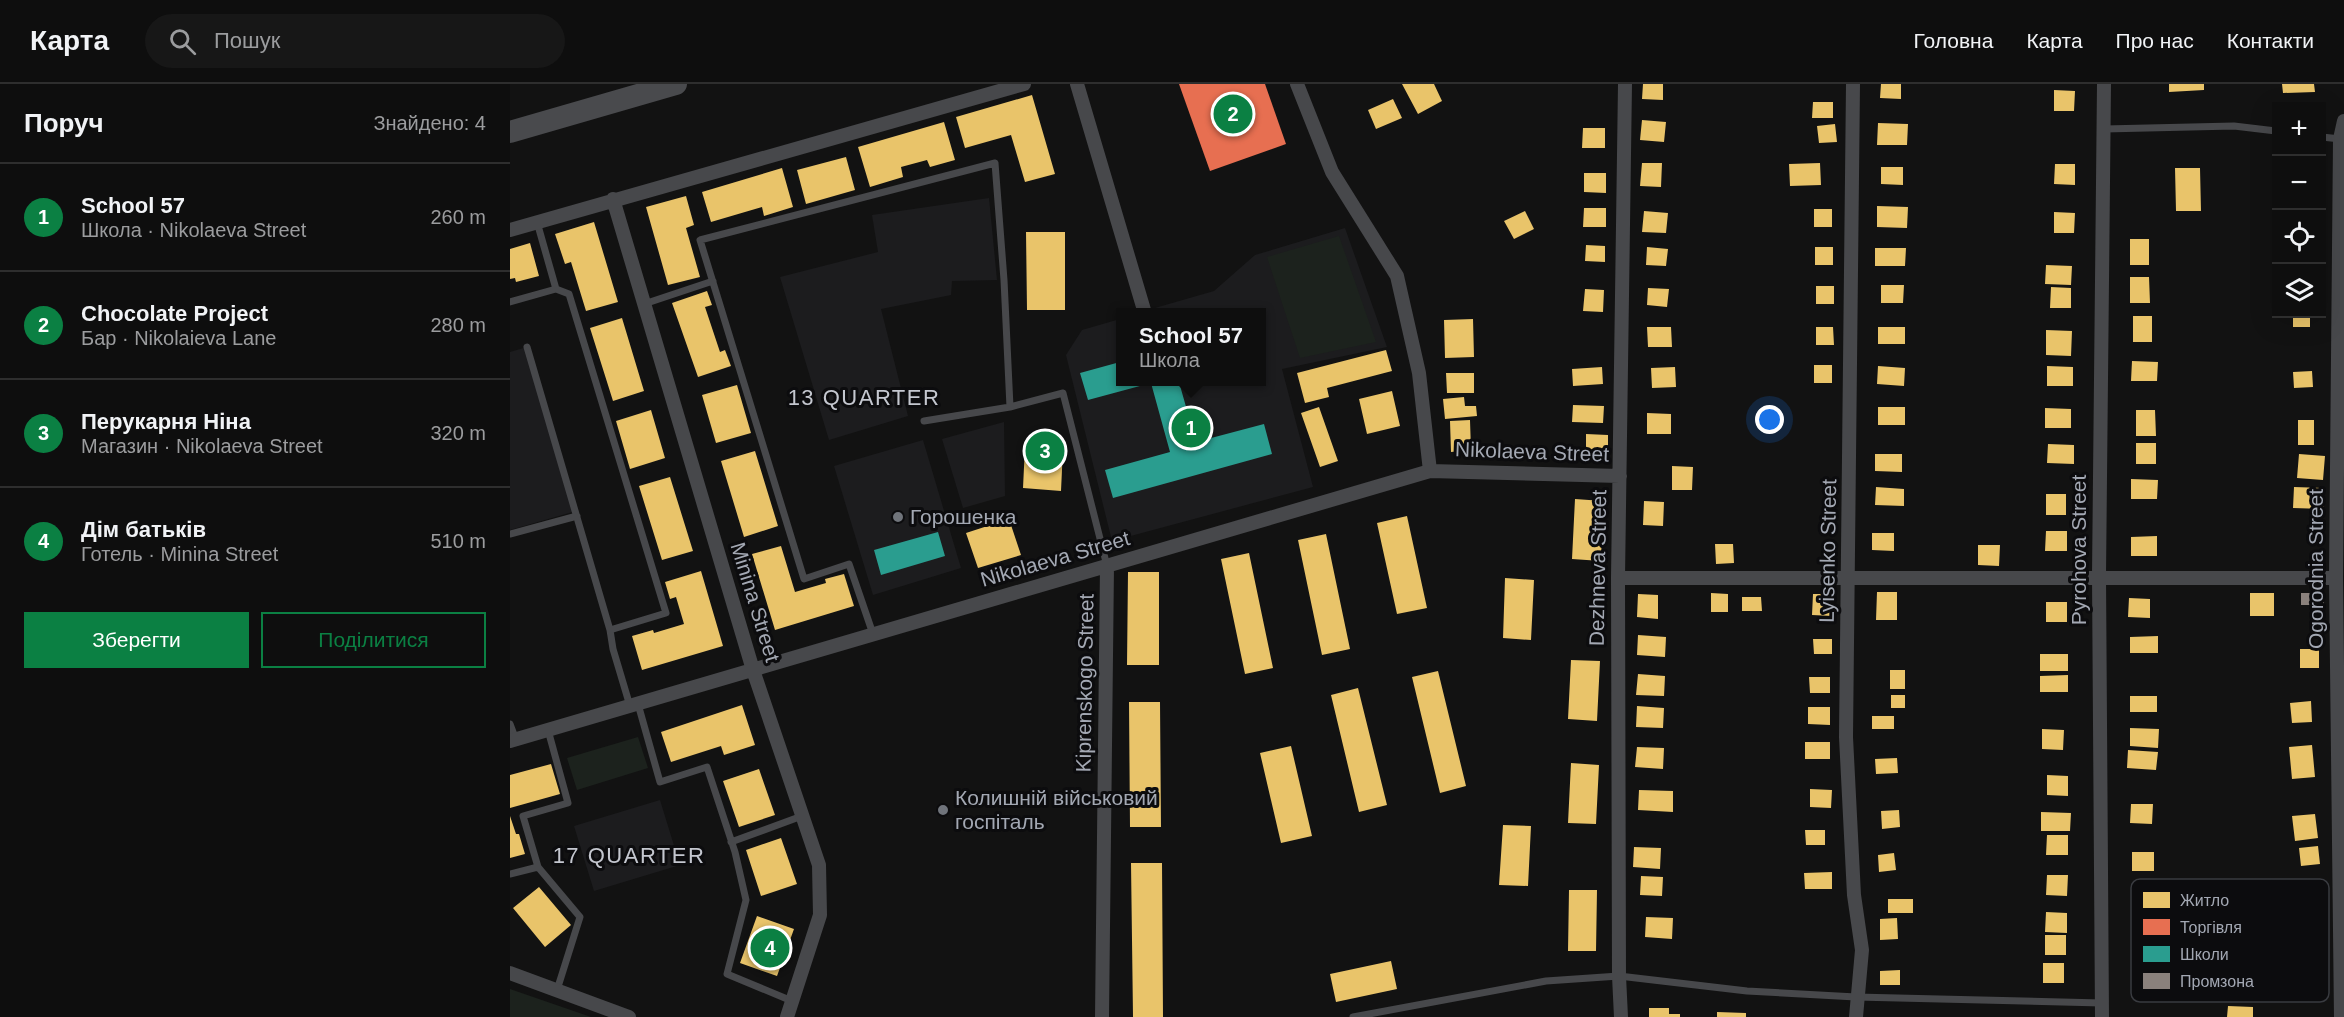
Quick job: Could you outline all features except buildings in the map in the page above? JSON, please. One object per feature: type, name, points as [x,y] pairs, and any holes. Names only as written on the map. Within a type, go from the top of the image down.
[{"type":"main road","points":[[510,132],[676,84]]},
{"type":"street","points":[[510,230],[1024,84]]},
{"type":"street","points":[[1077,84],[1143,308]]},
{"type":"street","points":[[1297,84],[1332,172],[1397,276],[1419,373],[1431,471]]},
{"type":"street","name":"Dezhneva Street","points":[[1621,1017],[1618,976],[1618,578],[1625,84]]},
{"type":"street","name":"Lyisenko Street","points":[[1853,84],[1846,737],[1854,895],[1862,950],[1856,1017]]},
{"type":"street","name":"Pyrohova Street","points":[[2103,1010],[2099,576],[2104,84]]},
{"type":"street","name":"Ogorodnia Street","points":[[2341,1017],[2336,578],[2340,139],[2344,122]]},
{"type":"street","name":"Minina Street","points":[[613,199],[753,670],[819,865],[820,915],[787,1017]]},
{"type":"street","name":"Nikolaeva Street","points":[[513,740],[1431,471],[1620,476]]},
{"type":"street","name":"Kiprenskogo Street","points":[[1102,1017],[1107,566]]},
{"type":"street","points":[[1618,578],[1848,580],[2099,576],[2336,578]]},
{"type":"street","points":[[510,973],[629,1017]]},
{"type":"lane","points":[[2104,129],[2234,126],[2272,130]]},
{"type":"lane","points":[[2326,137],[2340,139]]},
{"type":"lane","points":[[873,634],[849,564],[804,579],[700,240],[994,163],[1004,280],[1010,407]]},
{"type":"lane","points":[[537,222],[556,289]]},
{"type":"lane","points":[[644,304],[713,281]]},
{"type":"lane","points":[[510,302],[556,289],[568,294],[666,613],[610,630]]},
{"type":"lane","points":[[527,347],[610,630],[613,649],[660,782],[707,767],[731,842],[746,900],[727,974],[792,1001]]},
{"type":"lane","points":[[924,422],[1010,407],[1063,393],[1107,566]]},
{"type":"lane","points":[[510,534],[577,516]]},
{"type":"lane","points":[[510,724],[513,740]]},
{"type":"lane","points":[[548,730],[568,803],[523,816],[538,867],[580,917],[557,990]]},
{"type":"lane","points":[[731,842],[802,816]]},
{"type":"lane","points":[[510,874],[538,867]]},
{"type":"lane","points":[[1353,1017],[1545,981],[1618,976],[1747,991],[2103,1010]]},
{"type":"shaded area","points":[[989,198],[997,280],[952,281],[951,295],[881,309],[908,416],[829,440],[780,277],[878,252],[872,215]]},
{"type":"shaded area","points":[[1345,228],[1387,347],[1282,369],[1313,487],[1112,541],[1066,355],[1082,330],[1116,320],[1116,386],[1266,386],[1266,308],[1155,308],[1214,291],[1255,255]]},
{"type":"shaded area","points":[[1339,236],[1376,342],[1300,358],[1267,257]]},
{"type":"shaded area","points":[[527,347],[576,511],[510,530],[510,352]]},
{"type":"shaded area","points":[[1004,422],[1005,496],[963,508],[942,439]]},
{"type":"shaded area","name":"Горошенка","points":[[923,440],[961,568],[873,595],[834,466]]},
{"type":"shaded area","points":[[638,737],[648,768],[577,790],[567,758]]},
{"type":"shaded area","points":[[660,800],[680,865],[594,891],[574,826]]},
{"type":"shaded area","points":[[510,989],[591,1017],[510,1017]]},
{"type":"place","name":"Chocolate Project","points":[[1233,114]]},
{"type":"place","name":"School 57","points":[[1191,428]]},
{"type":"place","name":"Перукарня Ніна","points":[[1045,451]]},
{"type":"place","name":"Горошенка","points":[[898,517]]},
{"type":"place","name":"Колишній військовий госпіталь","points":[[943,810]]},
{"type":"place","name":"Дім батьків","points":[[770,948]]},
{"type":"district","name":"13 QUARTER","points":[[864,397]]},
{"type":"district","name":"17 QUARTER","points":[[629,855]]}]
